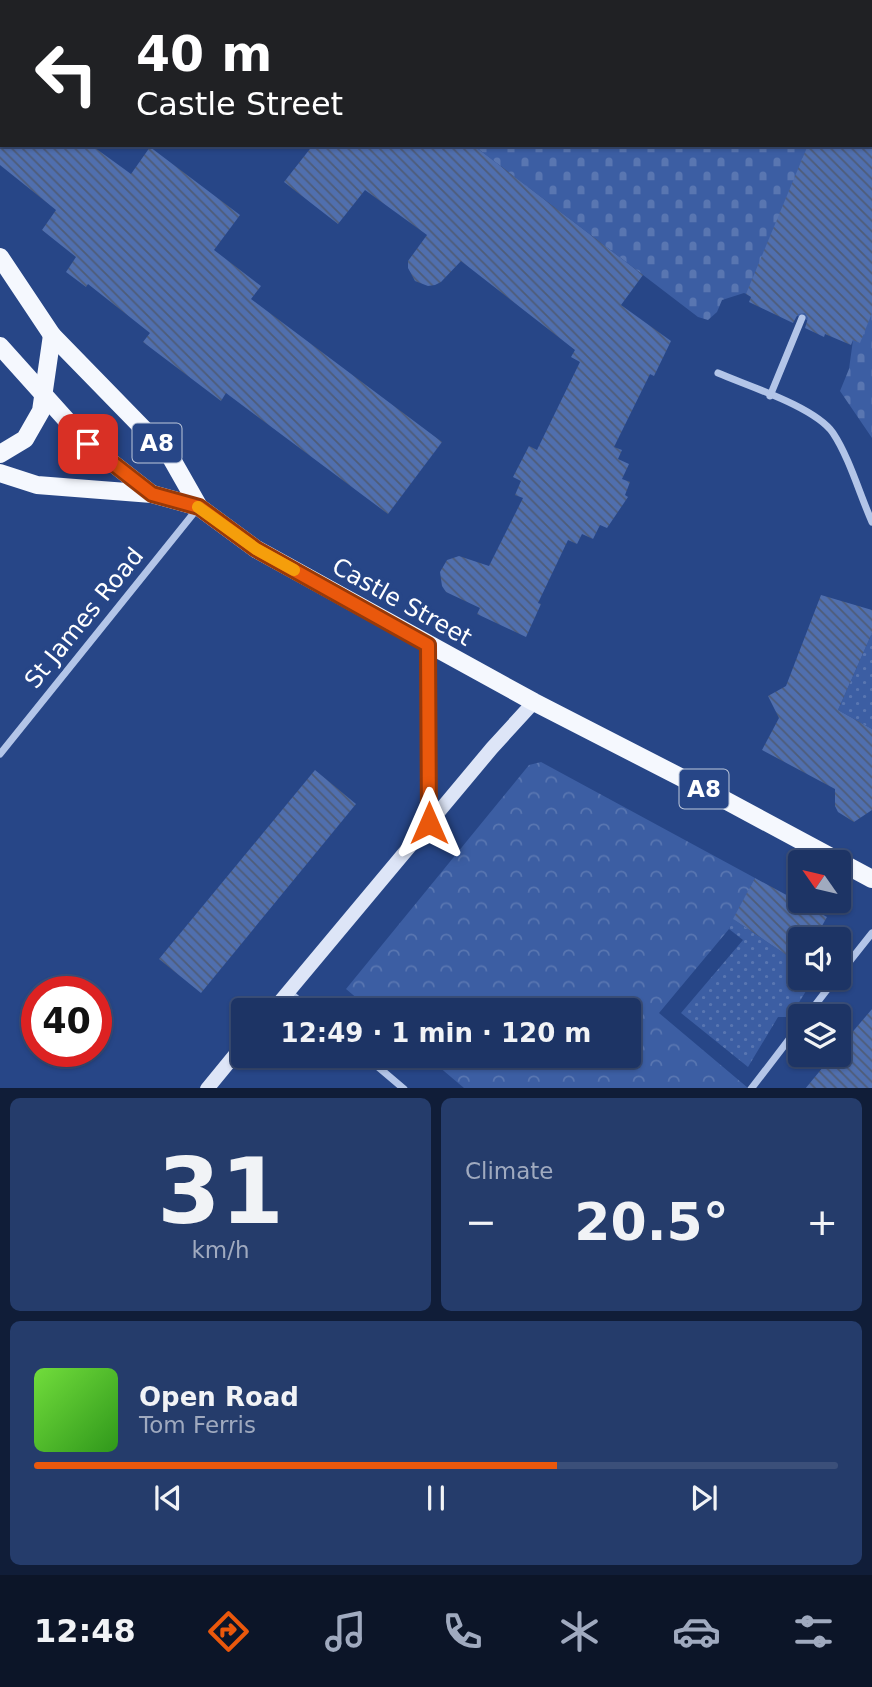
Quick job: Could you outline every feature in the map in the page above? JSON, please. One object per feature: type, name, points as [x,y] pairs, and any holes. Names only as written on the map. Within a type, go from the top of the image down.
[{"type":"main road","name":"Castle Street","points":[[0,257],[52,335],[170,456],[199,507],[256,549],[534,702],[872,879]]},
{"type":"main road","points":[[0,454],[25,439],[41,411],[52,335]]},
{"type":"main road","points":[[0,346],[88,444],[152,494]]},
{"type":"main road","points":[[0,473],[37,485],[152,494],[199,507]]},
{"type":"street","points":[[770,396],[802,318]]},
{"type":"street","points":[[718,373],[811,414],[832,432],[872,522]]},
{"type":"street","name":"St James Road","points":[[0,754],[199,507]]},
{"type":"street","points":[[428,645],[429,823]]},
{"type":"street","points":[[282,998],[492,748],[534,702]]},
{"type":"street","points":[[851,959],[872,933]]},
{"type":"street","points":[[816,1004],[827,990]]},
{"type":"street","points":[[288,991],[296,998]]},
{"type":"street","points":[[751,1088],[788,1040]]},
{"type":"street","points":[[207,1088],[231,1059]]},
{"type":"street","points":[[380,1068],[404,1088]]},
{"type":"green space","points":[[476,147],[872,147],[872,438],[840,391],[849,369],[853,340],[744,293],[722,300],[717,312],[708,320],[698,317]]},
{"type":"green space","points":[[872,633],[872,729],[838,710]]},
{"type":"green space","points":[[541,762],[755,878],[729,929],[659,1013],[748,1088],[464,1088],[440,1068],[641,1068],[641,998],[357,998],[346,989],[529,765]]},
{"type":"green space","points":[[733,919],[788,956],[788,990],[807,990],[798,1004],[788,1004],[788,1017],[778,1017],[748,1067],[681,1013],[743,940],[729,929]]},
{"type":"building","points":[[0,147],[94,147],[131,174],[150,147],[240,215],[214,250],[261,286],[251,299],[442,442],[388,514],[226,393],[221,401],[143,342],[150,333],[88,284],[86,287],[66,272],[76,257],[42,230],[56,210],[0,165]]},
{"type":"building","points":[[311,147],[476,147],[643,275],[621,305],[671,341],[654,376],[650,374],[614,447],[622,450],[618,459],[629,464],[622,479],[630,482],[625,495],[628,497],[607,528],[600,525],[593,539],[582,534],[577,544],[568,540],[538,603],[541,604],[526,637],[477,614],[480,608],[446,592],[442,586],[440,572],[447,560],[459,556],[489,566],[523,498],[515,495],[521,481],[513,477],[529,446],[537,450],[580,362],[571,357],[575,350],[461,261],[435,285],[428,286],[415,281],[408,268],[408,261],[427,235],[365,190],[338,224],[284,182]]},
{"type":"building","points":[[807,147],[872,147],[872,313],[860,343],[853,340],[851,345],[825,334],[824,337],[805,328],[808,318],[805,313],[798,314],[793,323],[749,302],[751,297],[746,294]]},
{"type":"building","points":[[821,595],[872,610],[872,633],[838,710],[872,729],[872,810],[854,822],[838,812],[835,806],[835,789],[762,750],[779,718],[768,696],[786,686]]},
{"type":"building","points":[[315,770],[356,804],[201,993],[159,959]]},
{"type":"building","points":[[755,878],[788,896],[788,914],[821,914],[827,917],[821,927],[788,927],[788,956],[733,919]]},
{"type":"building","points":[[872,1009],[872,1088],[806,1088],[823,1067],[851,1067],[851,1034]]},
{"type":"slow traffic","points":[[198,507],[256,549],[294,570]]},
{"type":"route","points":[[88,444],[152,494],[199,507],[256,549],[428,645],[429,823]]}]
